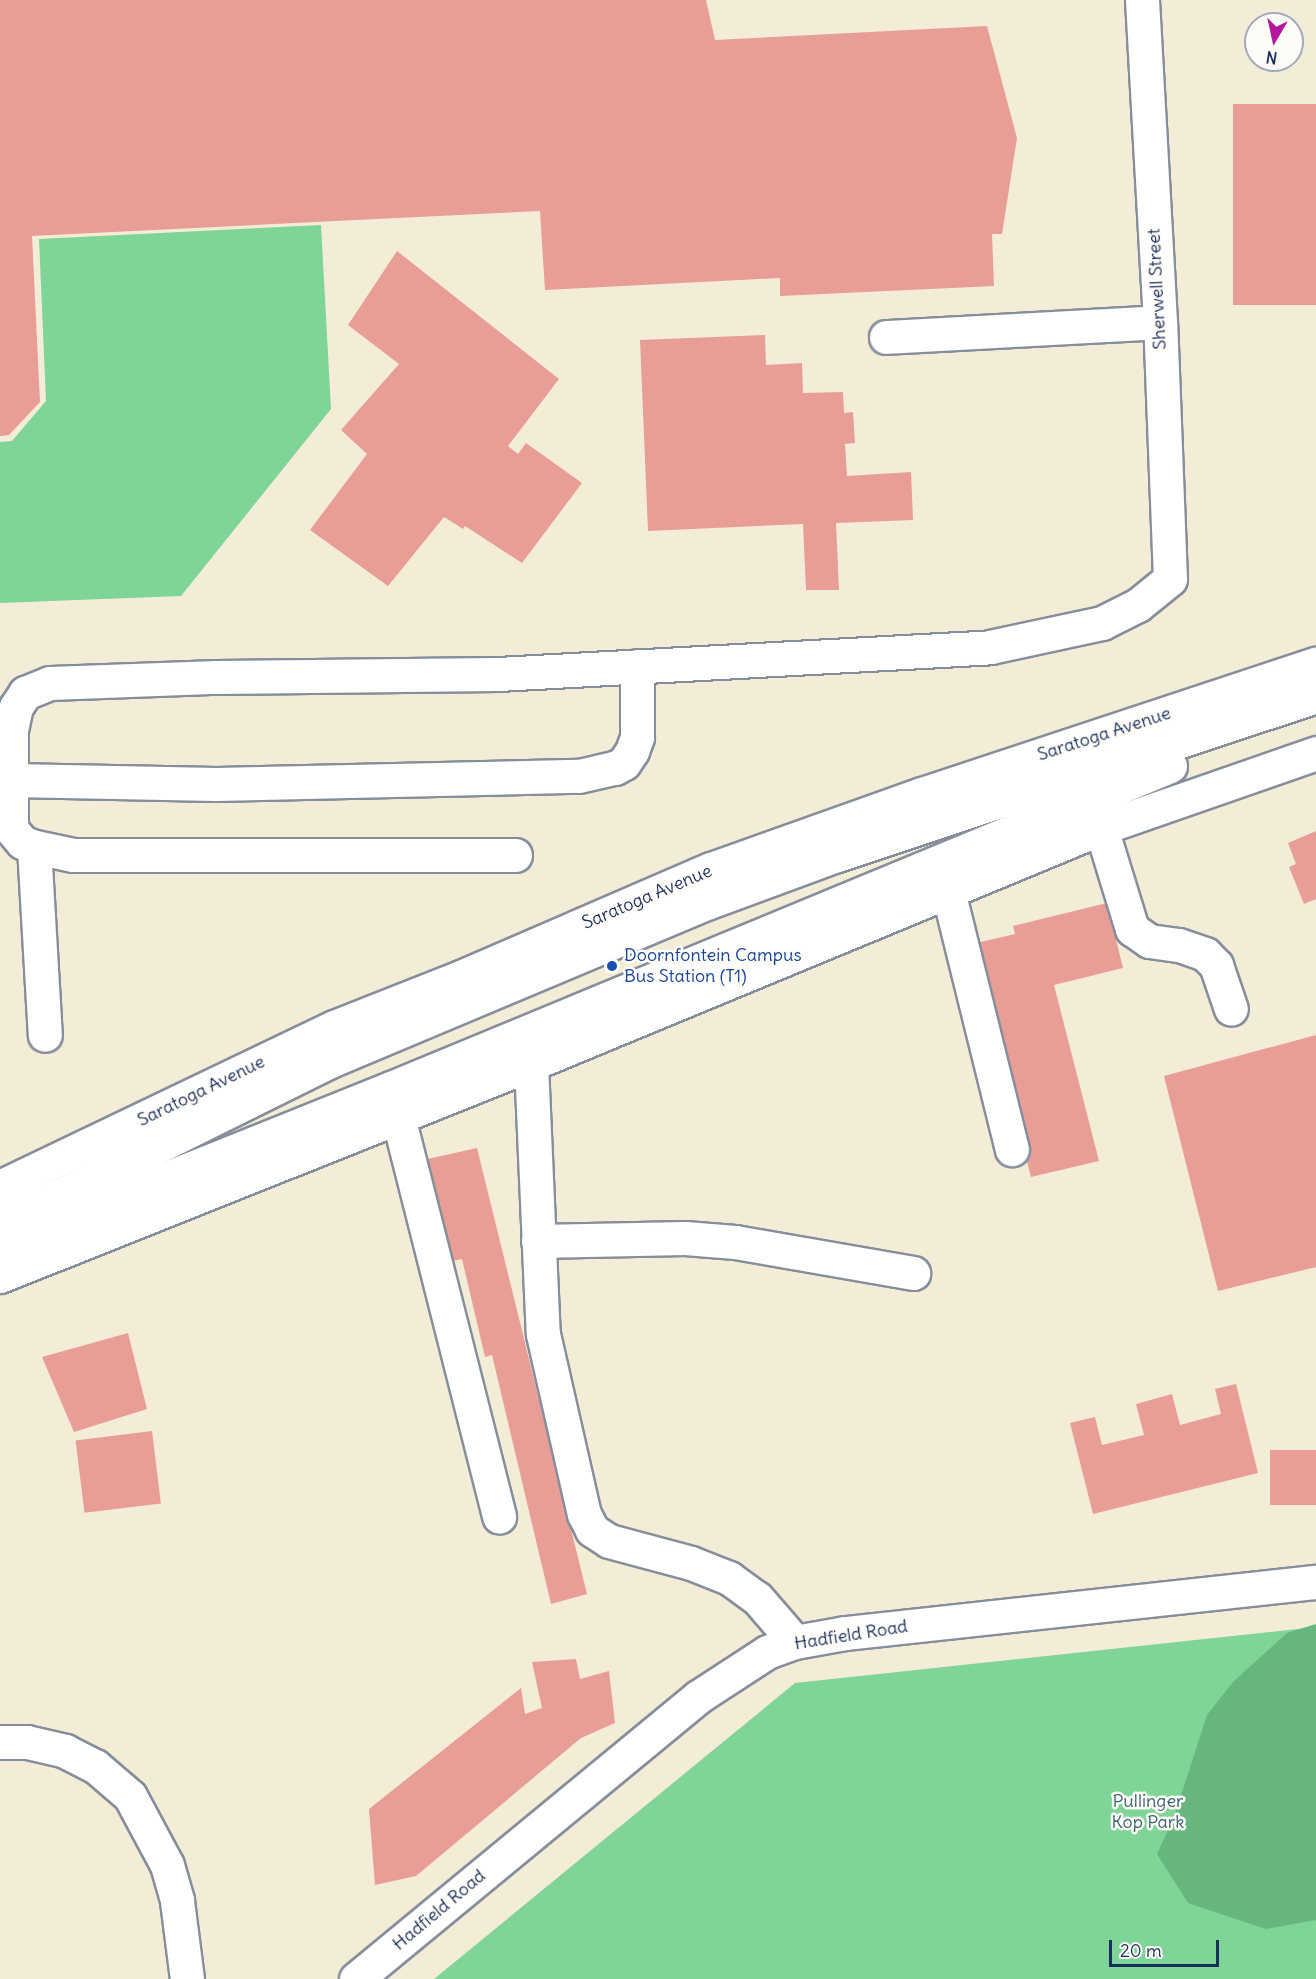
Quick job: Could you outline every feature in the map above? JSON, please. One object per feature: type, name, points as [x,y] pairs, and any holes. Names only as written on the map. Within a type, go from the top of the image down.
[{"type":"main road","name":"Sherwell Street","points":[[637,666],[990,647],[1102,623],[1138,605],[1170,579],[1160,322],[1142,0]]},
{"type":"main road","points":[[886,337],[1160,322]]},
{"type":"main road","name":"Saratoga Avenue","points":[[0,1187],[334,1027],[461,977],[711,869],[922,794],[1316,664]]},
{"type":"main road","points":[[11,780],[216,784],[579,776],[615,768],[624,763],[632,751],[637,737],[637,666],[498,674],[218,677],[50,683],[25,693],[16,707],[11,730],[11,780],[15,835],[45,1035]]},
{"type":"main road","points":[[0,1221],[62,1194],[328,1062],[709,902],[837,855],[1316,696]]},
{"type":"main road","points":[[0,1276],[394,1102],[1209,750],[1316,716]]},
{"type":"main road","points":[[0,1245],[394,1102],[531,1064],[1101,828],[1316,753]]},
{"type":"main road","points":[[1101,828],[1132,929],[1149,941],[1179,945],[1205,954],[1216,965],[1231,1009]]},
{"type":"main road","points":[[15,835],[85,856],[515,855]]},
{"type":"main road","points":[[948,891],[1012,1149]]},
{"type":"main road","points":[[531,1064],[543,1334],[584,1514],[592,1530],[609,1541],[691,1563],[729,1578],[757,1598],[795,1642]]},
{"type":"main road","points":[[394,1102],[499,1517]]},
{"type":"main road","points":[[538,1241],[685,1238],[735,1242],[913,1273]]},
{"type":"main road","name":"Hadfield Road","points":[[356,1979],[698,1697],[747,1663],[795,1642],[845,1633],[1316,1582]]},
{"type":"main road","points":[[0,1742],[27,1742],[64,1751],[95,1766],[130,1796],[167,1866],[177,1901],[187,1979]]},
{"type":"green space","points":[[321,225],[331,409],[181,596],[0,603],[0,442],[12,441],[46,401],[39,239]]},
{"type":"green space","points":[[1316,1624],[1316,1920],[1266,1929],[1188,1903],[1157,1854],[1174,1817],[1207,1715],[1233,1682],[1287,1633]]},
{"type":"green space","name":"Pullinger Kop Park","points":[[1316,1627],[1316,1979],[434,1979],[795,1683]]},
{"type":"building","points":[[0,0],[706,0],[715,40],[987,26],[1017,138],[1002,234],[992,234],[994,286],[780,296],[780,278],[545,290],[540,211],[32,236],[40,402],[9,435],[0,436]]},
{"type":"building","points":[[1233,104],[1316,104],[1316,305],[1233,305]]},
{"type":"building","points":[[397,251],[559,379],[508,446],[518,454],[526,443],[582,483],[522,563],[465,526],[463,529],[444,517],[388,586],[310,530],[367,454],[341,430],[399,364],[348,325]]},
{"type":"building","points":[[765,335],[766,365],[802,363],[803,393],[843,392],[844,413],[853,412],[855,443],[845,444],[847,476],[911,472],[913,520],[836,523],[839,590],[806,590],[803,524],[648,531],[640,340]]},
{"type":"building","points":[[1316,831],[1316,899],[1304,904],[1289,867],[1296,864],[1288,843]]},
{"type":"building","points":[[1107,903],[1123,968],[1054,985],[1099,1161],[1031,1177],[972,944],[1015,934],[1013,926]]},
{"type":"building","points":[[1316,1035],[1316,1267],[1218,1291],[1164,1076]]},
{"type":"building","points":[[477,1148],[587,1594],[551,1604],[492,1355],[485,1357],[462,1259],[442,1263],[414,1162]]},
{"type":"building","points":[[128,1333],[147,1409],[74,1432],[42,1357]]},
{"type":"building","points":[[1236,1384],[1258,1473],[1093,1514],[1070,1423],[1095,1417],[1102,1445],[1144,1435],[1136,1404],[1172,1394],[1180,1425],[1221,1414],[1215,1389]]},
{"type":"building","points":[[152,1431],[161,1503],[84,1513],[76,1440]]},
{"type":"building","points":[[1270,1450],[1316,1450],[1316,1505],[1270,1505]]},
{"type":"building","points":[[576,1659],[580,1679],[609,1671],[615,1723],[581,1738],[416,1876],[375,1885],[369,1809],[521,1688],[525,1714],[542,1708],[532,1662]]},
{"type":"place","name":"Doornfontein Campus Bus Station (T1)","points":[[612,966]]}]
